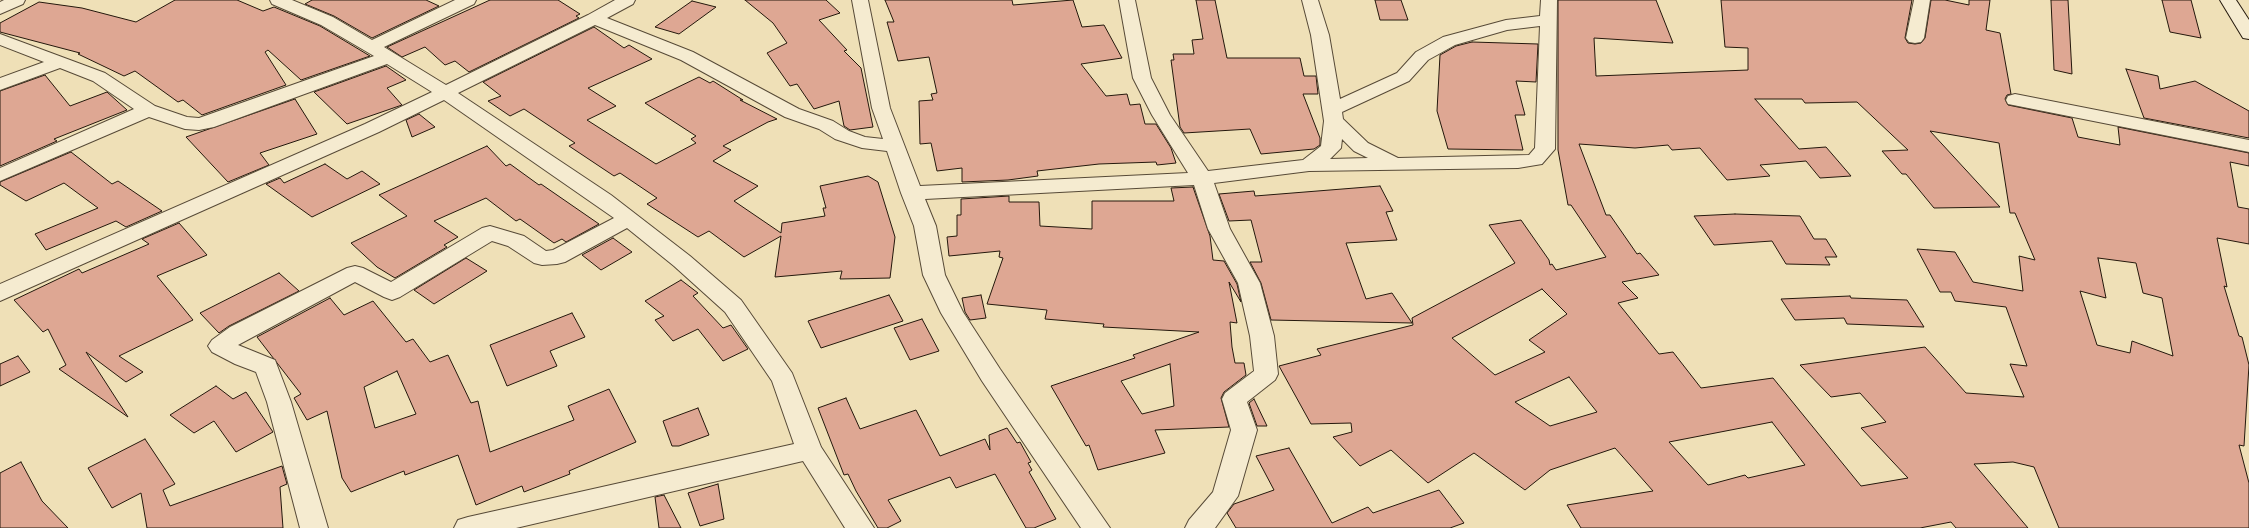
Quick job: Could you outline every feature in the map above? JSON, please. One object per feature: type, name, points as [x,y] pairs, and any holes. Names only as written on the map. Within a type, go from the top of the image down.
[{"type":"street","points":[[0,9],[18,0]]},
{"type":"street","points":[[278,0],[327,21],[446,93],[628,219],[682,261],[733,306],[783,380],[809,450],[860,528]]},
{"type":"street","points":[[0,39],[99,77],[148,110],[185,123],[208,122],[380,52],[468,0]]},
{"type":"street","points":[[0,293],[317,154],[446,93],[594,19],[627,0]]},
{"type":"street","points":[[860,0],[881,108],[911,193],[925,226],[934,275],[952,313],[991,375],[1096,528]]},
{"type":"street","points":[[1127,0],[1142,78],[1162,115],[1202,178],[1219,229],[1249,283],[1262,336],[1266,374],[1234,399],[1244,430],[1225,496],[1199,528]]},
{"type":"street","points":[[1309,165],[1331,148],[1333,115],[1320,35],[1310,0]]},
{"type":"street","points":[[911,193],[1202,178],[1309,165],[1518,162],[1535,160],[1545,149],[1549,0]]},
{"type":"street","points":[[1915,38],[1922,0]]},
{"type":"street","points":[[2228,0],[2249,34]]},
{"type":"street","points":[[594,19],[687,56],[792,113],[826,125],[842,135],[862,142],[894,146]]},
{"type":"street","points":[[1333,115],[1403,77],[1422,56],[1449,41],[1506,25],[1548,20]]},
{"type":"street","points":[[0,84],[61,62]]},
{"type":"street","points":[[2014,100],[2249,146]]},
{"type":"street","points":[[0,175],[148,110]]},
{"type":"street","points":[[1333,115],[1361,147],[1395,163]]},
{"type":"street","points":[[314,528],[279,402],[266,366],[243,358],[220,346],[238,333],[355,273],[392,292],[490,234],[516,241],[542,258],[557,257],[628,219]]},
{"type":"street","points":[[468,528],[809,450]]},
{"type":"building","points":[[175,0],[237,0],[263,11],[274,7],[320,26],[370,56],[301,80],[268,50],[265,52],[286,85],[202,115],[183,100],[178,102],[135,71],[124,76],[78,54],[80,53],[0,32],[0,23],[39,2],[82,8],[136,22]]},
{"type":"building","points":[[312,0],[426,0],[439,6],[372,38],[334,16],[305,4]]},
{"type":"building","points":[[490,0],[558,0],[580,14],[576,16],[579,18],[469,72],[455,61],[445,65],[425,47],[402,57],[387,47]]},
{"type":"building","points":[[745,0],[826,0],[840,13],[819,20],[847,50],[844,51],[861,68],[873,127],[850,130],[844,126],[839,101],[814,109],[797,84],[790,86],[767,53],[787,43],[773,23]]},
{"type":"building","points":[[885,0],[1012,0],[1013,5],[1073,0],[1082,27],[1104,25],[1122,58],[1081,64],[1106,96],[1127,94],[1130,105],[1140,104],[1145,124],[1156,124],[1171,148],[1176,163],[1157,165],[1156,162],[1099,164],[1037,171],[1038,176],[1008,180],[962,182],[962,168],[937,171],[931,143],[920,144],[919,101],[933,100],[931,94],[937,93],[929,57],[898,61],[887,22],[894,22]]},
{"type":"building","points":[[1196,0],[1215,0],[1227,58],[1300,58],[1304,76],[1316,76],[1318,94],[1303,94],[1320,138],[1320,145],[1314,149],[1261,154],[1250,129],[1184,133],[1180,127],[1171,60],[1174,60],[1173,54],[1194,54],[1192,40],[1203,39]]},
{"type":"building","points":[[1375,0],[1401,0],[1408,20],[1380,20]]},
{"type":"building","points":[[1558,0],[1656,0],[1673,43],[1594,38],[1596,76],[1748,70],[1748,48],[1725,47],[1721,0],[1912,0],[1905,38],[1908,43],[1915,44],[1921,43],[1925,38],[1931,0],[1945,0],[1969,5],[1969,0],[1990,0],[1986,30],[2000,33],[2011,94],[2007,95],[2005,99],[2008,105],[2072,118],[2078,137],[2120,145],[2118,127],[2249,153],[2249,166],[2230,162],[2238,207],[2249,209],[2249,244],[2217,238],[2227,287],[2224,286],[2239,336],[2242,337],[2249,365],[2244,446],[2239,445],[2249,483],[2249,528],[2059,528],[2034,467],[2013,462],[1974,464],[2028,528],[1956,528],[1951,522],[1920,528],[1581,528],[1567,505],[1653,491],[1615,448],[1550,470],[1525,490],[1474,453],[1428,483],[1391,450],[1360,466],[1333,437],[1352,432],[1351,423],[1311,424],[1279,366],[1321,355],[1317,349],[1413,325],[1412,318],[1515,263],[1489,225],[1521,220],[1549,260],[1550,265],[1552,264],[1556,270],[1606,257],[1571,205],[1568,205],[1558,150]],"holes":[[[1755,99],[1802,99],[1805,103],[1857,102],[1908,150],[1882,151],[1902,174],[1906,174],[1934,208],[2000,207],[1930,131],[1999,143],[2010,213],[2015,213],[2035,260],[2019,256],[2023,291],[1973,282],[1955,252],[1917,249],[1940,292],[1951,292],[1955,301],[2006,307],[2027,366],[2010,364],[2024,397],[1966,393],[1925,347],[1800,365],[1831,397],[1860,393],[1886,422],[1861,428],[1908,478],[1861,486],[1773,378],[1701,388],[1673,352],[1659,354],[1618,303],[1638,298],[1622,282],[1659,275],[1640,253],[1637,254],[1610,215],[1606,215],[1579,144],[1635,148],[1668,145],[1672,150],[1700,148],[1727,180],[1770,176],[1760,165],[1806,161],[1820,178],[1851,176],[1826,147],[1799,149]],[[2098,258],[2136,263],[2143,293],[2162,298],[2173,356],[2132,341],[2130,353],[2097,345],[2080,291],[2106,298]],[[1542,289],[1567,314],[1529,340],[1545,352],[1495,375],[1452,338]],[[1569,377],[1597,412],[1550,426],[1515,402]],[[1772,422],[1805,465],[1748,478],[1745,475],[1708,485],[1669,442]]]},
{"type":"building","points":[[2051,0],[2068,0],[2072,74],[2054,70]]},
{"type":"building","points":[[2162,0],[2191,0],[2201,38],[2170,32]]},
{"type":"building","points":[[692,1],[716,7],[679,34],[655,27]]},
{"type":"building","points":[[594,27],[624,48],[629,45],[652,59],[588,88],[616,106],[587,120],[656,164],[696,143],[691,139],[696,136],[645,103],[699,77],[710,83],[713,81],[743,100],[740,100],[777,119],[768,122],[723,146],[731,150],[713,161],[758,186],[734,201],[781,233],[782,223],[825,216],[823,208],[826,208],[820,186],[868,176],[878,182],[895,237],[890,278],[840,279],[842,271],[775,277],[781,236],[744,257],[709,231],[698,237],[647,204],[657,198],[620,173],[614,176],[569,146],[575,143],[524,109],[510,116],[488,101],[501,96],[483,82]]},
{"type":"building","points":[[1472,42],[1538,44],[1536,82],[1516,81],[1525,115],[1515,115],[1523,150],[1448,149],[1437,111],[1440,55],[1456,46]]},
{"type":"building","points":[[386,66],[406,80],[387,88],[402,105],[347,124],[314,92]]},
{"type":"building","points":[[2126,69],[2158,76],[2160,89],[2195,81],[2249,111],[2249,138],[2144,118]]},
{"type":"building","points":[[45,75],[70,106],[107,92],[127,110],[54,139],[57,141],[0,166],[0,91]]},
{"type":"building","points":[[295,99],[317,134],[260,153],[269,165],[228,182],[186,137]]},
{"type":"building","points":[[419,114],[435,127],[412,137],[406,120]]},
{"type":"building","points":[[487,146],[506,166],[510,164],[539,185],[541,184],[599,224],[566,242],[562,239],[554,243],[520,219],[516,221],[486,198],[434,221],[458,237],[444,245],[447,247],[395,278],[377,267],[351,243],[407,216],[379,195]]},
{"type":"building","points":[[71,152],[112,184],[118,181],[162,211],[126,227],[116,221],[46,250],[35,234],[98,208],[64,183],[26,201],[0,185],[0,182]]},
{"type":"building","points":[[325,164],[347,179],[362,171],[380,184],[312,217],[266,184],[280,178],[284,183]]},
{"type":"building","points":[[1380,186],[1393,211],[1386,212],[1397,240],[1346,243],[1366,299],[1392,293],[1412,323],[1271,320],[1261,283],[1250,262],[1262,262],[1251,220],[1229,221],[1219,194],[1254,191],[1255,196]]},
{"type":"building","points":[[1193,187],[1210,236],[1213,260],[1224,261],[1237,284],[1241,302],[1229,282],[1237,323],[1230,322],[1232,347],[1235,363],[1244,363],[1246,375],[1224,392],[1221,398],[1229,427],[1155,430],[1165,453],[1098,470],[1089,445],[1086,446],[1051,386],[1135,358],[1133,355],[1199,332],[1103,327],[1104,324],[1045,319],[1047,310],[987,304],[1003,258],[999,257],[1000,251],[949,256],[947,237],[957,236],[957,215],[961,215],[961,199],[1009,196],[1009,202],[1039,202],[1040,226],[1092,229],[1092,201],[1174,201],[1171,188]],"holes":[[[1170,364],[1174,406],[1142,414],[1121,381]]]},
{"type":"building","points":[[1735,214],[1800,216],[1814,239],[1826,239],[1837,257],[1825,257],[1830,265],[1786,264],[1772,241],[1714,245],[1694,216]]},
{"type":"building","points":[[179,223],[207,255],[157,276],[193,320],[119,356],[143,372],[126,382],[86,352],[128,417],[59,369],[66,365],[48,329],[43,332],[14,300],[79,269],[82,273],[149,244],[142,239]]},
{"type":"building","points":[[613,238],[632,252],[601,270],[582,255]]},
{"type":"building","points":[[466,258],[487,271],[434,304],[414,290]]},
{"type":"building","points":[[279,273],[299,291],[229,326],[219,333],[200,313]]},
{"type":"building","points":[[681,280],[698,293],[693,296],[723,328],[731,325],[748,349],[723,361],[698,329],[673,341],[655,320],[664,316],[645,301]]},
{"type":"building","points":[[889,295],[903,321],[821,348],[808,321]]},
{"type":"building","points":[[981,295],[986,318],[970,320],[965,312],[962,298]]},
{"type":"building","points":[[1850,296],[1851,298],[1907,300],[1924,327],[1847,324],[1844,318],[1795,320],[1781,299]]},
{"type":"building","points":[[330,298],[344,315],[373,301],[406,342],[413,339],[430,362],[448,355],[471,403],[478,401],[490,452],[574,420],[568,406],[609,389],[636,442],[569,471],[570,474],[524,492],[522,486],[476,505],[458,455],[405,475],[404,471],[351,492],[342,478],[327,411],[307,420],[294,398],[301,394],[257,337]],"holes":[[[397,371],[416,414],[375,428],[364,387]]]},
{"type":"building","points":[[572,313],[585,337],[550,351],[557,366],[507,386],[490,345]]},
{"type":"building","points":[[922,319],[939,351],[910,360],[894,328]]},
{"type":"building","points":[[18,356],[30,372],[0,386],[0,364]]},
{"type":"building","points":[[216,386],[233,399],[246,392],[273,432],[236,452],[214,421],[194,433],[170,415]]},
{"type":"building","points":[[846,398],[860,429],[916,410],[940,456],[985,439],[990,450],[989,435],[1007,428],[1017,443],[1020,442],[1031,462],[1028,463],[1032,470],[1029,472],[1056,519],[1034,528],[1026,528],[995,474],[956,488],[950,477],[888,500],[901,521],[887,528],[878,528],[856,491],[848,474],[844,475],[818,408]]},
{"type":"building","points":[[1254,399],[1267,426],[1257,426],[1249,403]]},
{"type":"building","points":[[698,408],[709,435],[679,446],[672,446],[663,421]]},
{"type":"building","points":[[145,439],[175,484],[163,490],[170,506],[282,466],[287,484],[280,487],[283,528],[147,528],[141,493],[112,508],[88,468]]},
{"type":"building","points":[[1289,448],[1332,523],[1368,507],[1373,513],[1439,490],[1464,523],[1450,528],[1236,528],[1227,513],[1234,504],[1274,490],[1256,456]]},
{"type":"building","points":[[21,462],[42,501],[68,528],[0,528],[0,473]]},
{"type":"building","points":[[718,484],[724,519],[700,526],[688,493]]},
{"type":"building","points":[[664,495],[681,528],[659,528],[655,497]]}]
